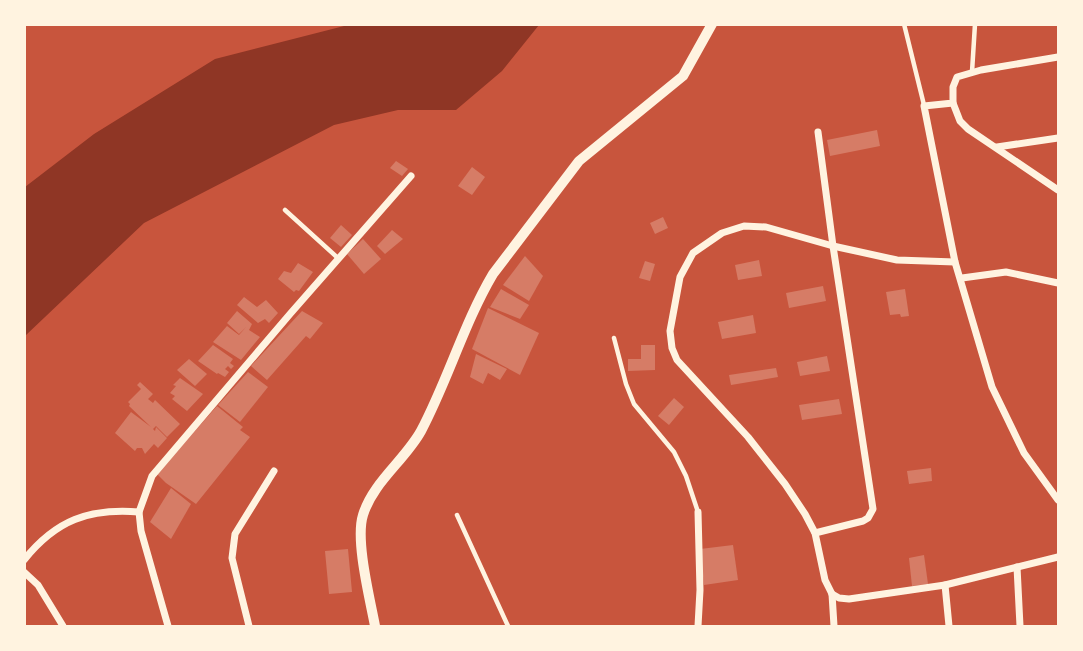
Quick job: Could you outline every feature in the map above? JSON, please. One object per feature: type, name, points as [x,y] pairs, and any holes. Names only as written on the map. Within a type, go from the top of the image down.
[{"type":"street","points":[[375,626],[364,570],[362,516],[374,492],[419,434],[439,395],[482,293],[493,274],[579,161],[683,76],[712,24]]},
{"type":"street","points":[[1059,57],[972,72],[957,77],[953,87],[953,103],[960,121],[968,130],[998,147],[1019,165],[1059,190]]},
{"type":"street","points":[[953,103],[924,106],[955,262],[992,387],[1024,453],[1059,500]]},
{"type":"street","points":[[815,533],[863,521],[873,509],[818,132]]},
{"type":"street","points":[[998,147],[1059,138]]},
{"type":"street","points":[[168,626],[141,531],[139,512],[152,476],[411,176]]},
{"type":"street","points":[[835,626],[832,594],[825,580],[815,533],[785,484],[748,437],[677,360],[670,331],[680,277],[693,253],[722,233],[744,226],[766,227],[897,260],[955,262]]},
{"type":"street","points":[[961,278],[1006,272],[1059,283]]},
{"type":"street","points":[[249,626],[232,558],[235,534],[274,471]]},
{"type":"street","points":[[24,560],[38,543],[61,525],[102,511],[139,512]]},
{"type":"street","points":[[698,512],[698,626]]},
{"type":"street","points":[[832,594],[849,599],[945,585],[1059,557]]},
{"type":"street","points":[[1017,567],[1020,626]]},
{"type":"street","points":[[24,572],[38,585],[63,626]]},
{"type":"street","points":[[945,585],[949,626]]},
{"type":"lane","points":[[904,24],[924,106]]},
{"type":"lane","points":[[972,72],[975,24]]},
{"type":"lane","points":[[285,210],[339,259]]},
{"type":"lane","points":[[614,338],[634,404],[674,452],[686,475],[698,512]]},
{"type":"lane","points":[[457,515],[508,626]]},
{"type":"shaded area","points":[[348,25],[539,25],[502,71],[456,110],[398,110],[334,125],[144,223],[25,336],[25,187],[94,134],[215,59]]},
{"type":"building","points":[[877,130],[880,146],[830,156],[827,140]]},
{"type":"building","points":[[396,161],[408,169],[402,176],[390,168]]},
{"type":"building","points":[[472,167],[485,177],[472,195],[458,186]]},
{"type":"building","points":[[663,217],[668,228],[655,234],[650,223]]},
{"type":"building","points":[[341,225],[352,235],[341,247],[330,238]]},
{"type":"building","points":[[392,230],[403,239],[385,254],[377,246]]},
{"type":"building","points":[[363,239],[381,259],[364,274],[347,254]]},
{"type":"building","points":[[525,256],[543,276],[529,301],[503,285]]},
{"type":"building","points":[[759,260],[762,276],[738,280],[735,265]]},
{"type":"building","points":[[645,261],[655,264],[650,281],[639,278]]},
{"type":"building","points":[[298,263],[313,272],[299,291],[294,292],[278,279],[284,271],[291,273]]},
{"type":"building","points":[[823,286],[826,301],[789,308],[786,293]]},
{"type":"building","points":[[501,289],[529,305],[520,319],[490,307]]},
{"type":"building","points":[[905,289],[909,316],[890,315],[886,292]]},
{"type":"building","points":[[244,297],[257,307],[266,300],[278,313],[269,323],[265,319],[258,323],[237,305]]},
{"type":"building","points":[[488,308],[539,333],[520,375],[472,349]]},
{"type":"building","points":[[237,311],[252,324],[249,330],[260,337],[241,360],[213,342],[227,326],[239,335],[246,327],[239,334],[227,323]]},
{"type":"building","points":[[302,311],[323,323],[310,339],[306,336],[267,380],[251,366]]},
{"type":"building","points":[[753,315],[756,333],[722,339],[718,322]]},
{"type":"building","points":[[213,345],[233,359],[230,363],[234,366],[225,369],[229,372],[225,377],[198,361]]},
{"type":"building","points":[[641,345],[655,345],[655,370],[628,371],[628,359],[641,359]]},
{"type":"building","points":[[476,354],[507,369],[500,380],[488,373],[483,384],[470,377]]},
{"type":"building","points":[[827,356],[830,371],[800,376],[797,362]]},
{"type":"building","points":[[189,359],[207,374],[195,386],[177,370]]},
{"type":"building","points":[[776,368],[778,377],[731,385],[729,375]]},
{"type":"building","points":[[248,372],[268,387],[240,422],[218,405]]},
{"type":"building","points":[[180,378],[203,394],[187,411],[172,399],[175,396],[170,393]]},
{"type":"building","points":[[140,382],[153,394],[148,399],[153,403],[155,400],[180,424],[167,437],[156,426],[153,429],[155,431],[156,427],[167,438],[158,448],[154,444],[145,454],[142,448],[135,451],[115,433],[131,412],[151,427],[128,402],[141,389],[137,385]]},
{"type":"building","points":[[674,398],[684,407],[669,425],[658,416]]},
{"type":"building","points":[[839,399],[842,414],[802,420],[799,405]]},
{"type":"building","points":[[217,406],[243,427],[240,430],[250,437],[196,504],[157,474]]},
{"type":"building","points":[[931,468],[932,481],[909,484],[907,471]]},
{"type":"building","points":[[171,488],[191,504],[171,539],[150,522]]},
{"type":"building","points":[[733,545],[738,580],[704,585],[700,549]]},
{"type":"building","points":[[348,549],[352,592],[329,594],[325,551]]},
{"type":"building","points":[[924,555],[928,584],[912,586],[909,558]]}]
